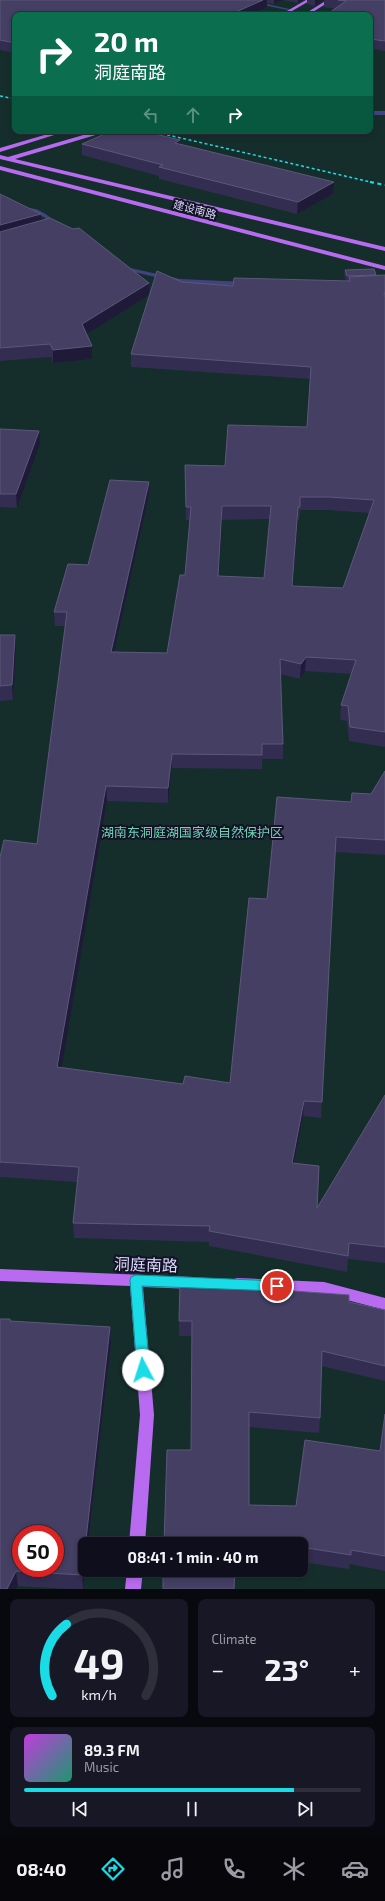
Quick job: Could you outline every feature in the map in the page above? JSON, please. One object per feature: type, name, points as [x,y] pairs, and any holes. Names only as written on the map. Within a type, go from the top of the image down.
[{"type":"main road","points":[[288,12],[309,0]]},
{"type":"main road","points":[[309,12],[330,0]]},
{"type":"main road","points":[[0,150],[54,134]]},
{"type":"main road","points":[[0,160],[94,134]]},
{"type":"main road","name":"建设南路","points":[[0,157],[385,249]]},
{"type":"main road","name":"建设南路","points":[[0,168],[385,268]]},
{"type":"main road","name":"洞庭南路","points":[[0,1275],[206,1283]]},
{"type":"main road","points":[[136,1280],[147,1415],[138,1537]]},
{"type":"main road","points":[[222,1284],[324,1288],[385,1304]]},
{"type":"main road","points":[[133,1589],[134,1577]]},
{"type":"street","points":[[241,0],[292,10]]},
{"type":"street","points":[[373,113],[385,113]]},
{"type":"street","points":[[20,205],[46,216],[58,226],[48,227]]},
{"type":"street","points":[[119,263],[128,270],[180,281],[251,284]]},
{"type":"green space","name":"湖南东洞庭湖国家级自然保护区","points":[[0,0],[385,0],[385,1589],[0,1589]]},
{"type":"building","points":[[0,0],[263,0],[236,12],[12,12],[12,42],[0,40]]},
{"type":"building","points":[[338,0],[385,0],[385,41],[373,39],[373,12],[330,12],[346,1]]},
{"type":"building","points":[[104,134],[155,134],[180,140],[175,143],[334,182],[298,202],[159,167],[163,165],[82,144]]},
{"type":"building","points":[[0,194],[41,214],[0,225]]},
{"type":"building","points":[[50,218],[73,229],[79,228],[149,283],[82,324],[92,346],[53,350],[50,344],[0,348],[0,232]]},
{"type":"building","points":[[374,269],[376,275],[347,276],[345,270]]},
{"type":"building","points":[[157,271],[182,282],[233,286],[234,278],[350,281],[349,277],[385,275],[385,732],[350,727],[348,706],[341,705],[356,660],[306,657],[301,664],[280,659],[283,744],[262,744],[262,755],[172,754],[168,788],[106,786],[57,1067],[183,1084],[185,1076],[230,1083],[249,898],[267,899],[277,797],[351,802],[352,793],[371,794],[385,771],[385,840],[336,837],[322,1102],[304,1101],[292,1163],[319,1166],[317,1208],[385,1095],[385,1247],[349,1243],[348,1256],[209,1231],[210,1226],[73,1223],[79,1167],[0,1162],[0,857],[4,840],[37,844],[67,612],[54,612],[68,564],[88,565],[110,480],[149,482],[111,652],[167,653],[180,575],[185,575],[191,507],[186,507],[185,465],[225,466],[228,425],[307,427],[311,367],[131,354]],"holes":[[[300,497],[374,500],[343,588],[292,586]],[[222,506],[271,506],[264,578],[218,576]]]},
{"type":"building","points":[[0,429],[39,431],[16,494],[0,494]]},
{"type":"building","points":[[0,635],[15,635],[12,685],[0,686]]},
{"type":"building","points":[[180,1282],[251,1283],[251,1288],[349,1295],[349,1302],[385,1310],[385,1366],[322,1351],[320,1418],[249,1412],[249,1505],[296,1506],[305,1440],[380,1451],[385,1414],[385,1556],[351,1550],[351,1555],[308,1548],[308,1537],[164,1537],[167,1450],[191,1450],[192,1321],[179,1321]]},
{"type":"building","points":[[0,1319],[10,1319],[10,1321],[110,1327],[86,1537],[78,1537],[78,1575],[64,1574],[64,1525],[12,1525],[13,1577],[7,1589],[0,1589]]},
{"type":"building","points":[[163,1577],[235,1577],[234,1589],[163,1589]]},
{"type":"railway","points":[[0,96],[12,98]]},
{"type":"railway","points":[[164,134],[375,183]]},
{"type":"railway","points":[[370,182],[375,183]]},
{"type":"railway","points":[[375,183],[385,185]]},
{"type":"route","points":[[143,1370],[136,1280],[277,1286]]}]
